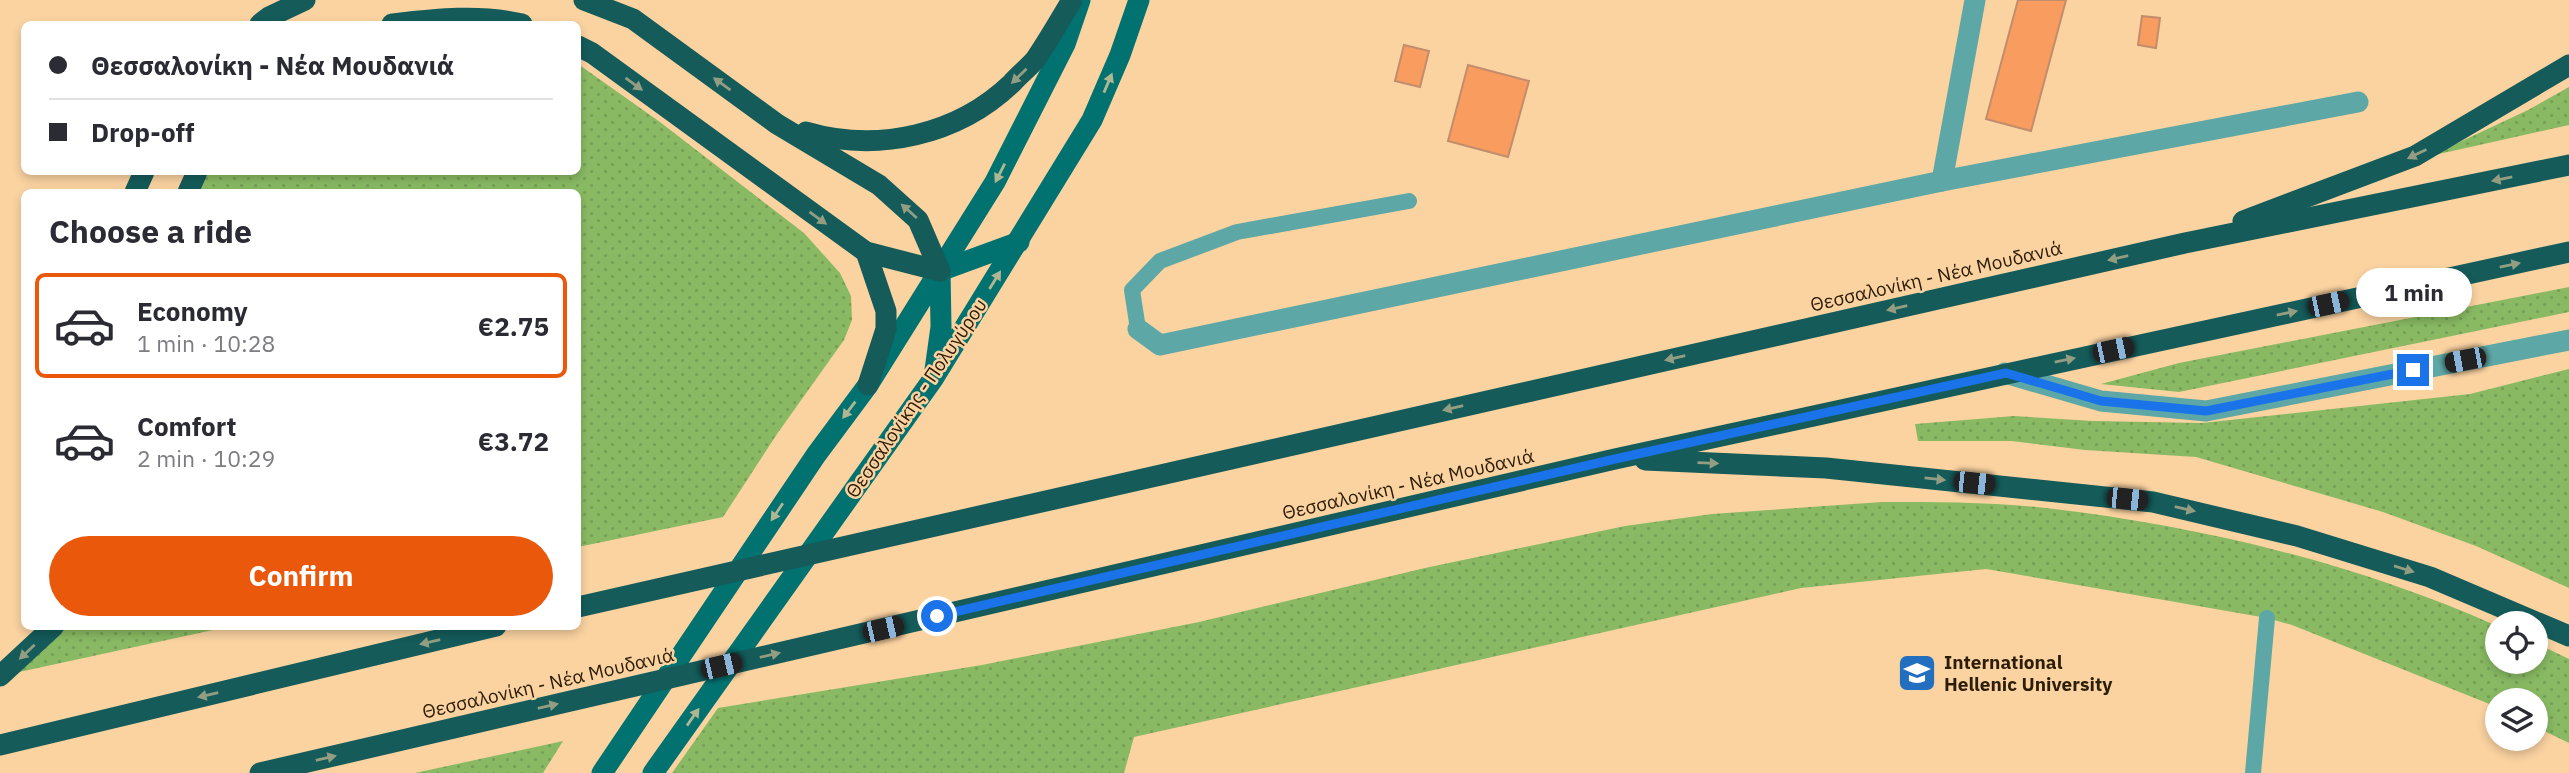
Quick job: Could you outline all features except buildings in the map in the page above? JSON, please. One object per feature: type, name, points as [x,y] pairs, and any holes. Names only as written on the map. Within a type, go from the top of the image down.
[{"type":"highway","points":[[264,21],[304,0]]},
{"type":"highway","points":[[584,0],[633,19],[777,124],[879,185],[918,220],[940,271]]},
{"type":"highway","points":[[777,124],[832,140],[888,141],[943,128],[993,101],[1033,62],[1072,0]]},
{"type":"highway","points":[[419,21],[470,17],[500,21]]},
{"type":"highway","points":[[581,48],[866,252],[940,271]]},
{"type":"highway","points":[[2185,243],[2415,156],[2569,65]]},
{"type":"highway","name":"Θεσσαλονίκη - Νέα Μουδανιά","points":[[581,606],[2185,243],[2569,165]]},
{"type":"highway","points":[[866,252],[886,311],[886,329],[868,385]]},
{"type":"highway","name":"Θεσσαλονίκη - Νέα Μουδανιά","points":[[260,773],[1615,459],[2569,252]]},
{"type":"highway","points":[[1615,459],[1826,468],[2153,502],[2297,536],[2430,577],[2569,636]]},
{"type":"highway","points":[[581,596],[632,594]]},
{"type":"highway","points":[[0,676],[50,630]]},
{"type":"highway","points":[[0,745],[479,630]]},
{"type":"main road","points":[[601,773],[816,455],[868,385],[940,271],[995,182],[1065,44],[1080,0]]},
{"type":"main road","name":"Θεσσαλονίκης - Πολυγύρου","points":[[653,773],[933,379],[1092,120],[1120,55],[1139,0]]},
{"type":"main road","points":[[940,271],[1019,242]]},
{"type":"main road","points":[[933,379],[941,327],[940,271]]},
{"type":"street","points":[[1942,181],[1975,0]]},
{"type":"street","points":[[1138,329],[1160,345],[1942,181],[2358,102]]},
{"type":"street","points":[[2006,373],[2101,401],[2206,411],[2569,340]]},
{"type":"lane","points":[[1138,329],[1132,290],[1160,261],[1237,232],[1409,201]]},
{"type":"lane","points":[[2253,773],[2267,618]]},
{"type":"green space","points":[[581,66],[660,122],[804,233],[840,273],[851,296],[852,320],[844,340],[777,434],[723,517],[581,546],[581,189],[196,189],[202,175],[581,175]]},
{"type":"green space","points":[[2569,87],[2569,125],[2430,156],[2528,110]]},
{"type":"green space","points":[[2569,287],[2569,312],[2179,392],[2101,384],[2179,363]]},
{"type":"green space","points":[[2569,369],[2569,588],[2476,546],[2383,512],[2196,457],[2085,450],[2011,441],[1918,441],[1915,424],[2014,416],[2202,423],[2470,394]]},
{"type":"green space","points":[[1882,502],[2005,505],[2046,508],[2162,525],[2276,550],[2388,584],[2485,621],[2485,674],[2548,674],[2548,649],[2569,659],[2569,743],[2548,733],[2548,688],[2485,688],[2485,702],[2292,625],[2267,618],[1986,569],[1801,588],[1134,737],[1124,773],[672,773],[718,708],[982,665],[1199,622],[1425,568],[1625,526],[1712,514]]},
{"type":"green space","points":[[56,630],[213,630],[10,674]]},
{"type":"green space","points":[[563,741],[543,773],[415,773]]},
{"type":"place","name":"International Hellenic University","points":[[1917,673]]},
{"type":"route","points":[[937,616],[1615,459],[2006,373],[2101,401],[2206,411],[2413,370]]}]
